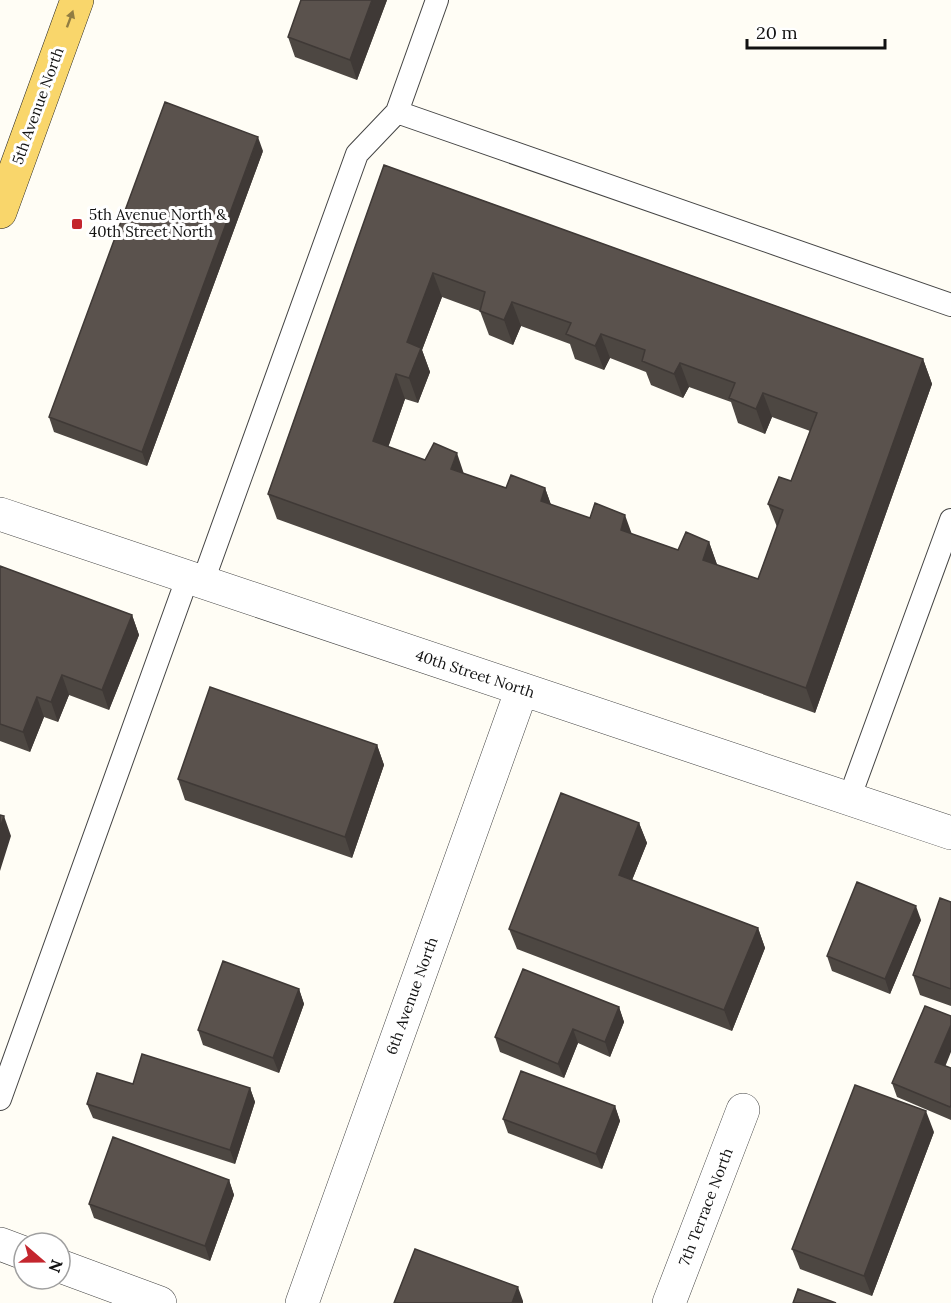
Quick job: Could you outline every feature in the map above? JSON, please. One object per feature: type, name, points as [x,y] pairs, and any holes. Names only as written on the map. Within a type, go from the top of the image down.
[{"type":"main road","name":"5th Avenue North","points":[[0,212],[77,0]]},
{"type":"street","name":"40th Street North","points":[[0,514],[194,581],[951,833]]},
{"type":"street","name":"6th Avenue North","points":[[302,1303],[522,689]]},
{"type":"street","name":"7th Terrace North","points":[[669,1303],[743,1110]]},
{"type":"street","points":[[72,1270],[160,1303]]},
{"type":"lane","points":[[0,1099],[357,154],[397,111],[437,0]]},
{"type":"lane","points":[[397,111],[951,305]]},
{"type":"lane","points":[[849,799],[951,520]]},
{"type":"building","points":[[301,0],[372,0],[350,60],[288,37]]},
{"type":"building","points":[[165,102],[258,137],[142,452],[49,417]]},
{"type":"building","points":[[384,165],[923,359],[806,688],[268,494]],"holes":[[[433,273],[485,292],[480,311],[504,320],[512,302],[571,323],[566,334],[595,346],[601,334],[645,350],[642,361],[674,374],[680,363],[735,383],[729,398],[756,409],[763,393],[817,413],[791,481],[779,477],[768,504],[783,510],[758,579],[703,560],[709,542],[686,532],[678,550],[621,530],[625,515],[595,503],[590,518],[541,501],[545,488],[511,475],[506,488],[451,469],[457,453],[434,443],[425,460],[373,441],[396,374],[409,378],[421,348],[407,342]]]},
{"type":"building","points":[[0,566],[132,615],[102,690],[62,675],[51,702],[37,697],[23,732],[0,724]]},
{"type":"building","points":[[210,687],[377,745],[345,837],[178,779]]},
{"type":"building","points":[[561,793],[639,823],[619,875],[758,928],[724,1010],[509,929]]},
{"type":"building","points":[[0,815],[4,816],[0,828]]},
{"type":"building","points":[[857,882],[916,906],[885,979],[827,956]]},
{"type":"building","points":[[940,898],[951,902],[951,989],[913,975]]},
{"type":"building","points":[[223,961],[299,989],[273,1058],[198,1030]]},
{"type":"building","points":[[523,969],[619,1007],[605,1042],[573,1029],[558,1064],[495,1037]]},
{"type":"building","points":[[925,1006],[951,1016],[951,1025],[935,1062],[951,1068],[950,1107],[892,1083]]},
{"type":"building","points":[[142,1054],[250,1088],[230,1150],[87,1104],[97,1073],[133,1084]]},
{"type":"building","points":[[521,1071],[615,1106],[596,1154],[503,1119]]},
{"type":"building","points":[[855,1085],[926,1111],[864,1276],[792,1249]]},
{"type":"building","points":[[113,1137],[229,1180],[205,1246],[89,1204]]},
{"type":"building","points":[[415,1249],[518,1287],[512,1303],[394,1303]]},
{"type":"building","points":[[798,1289],[836,1303],[793,1303]]},
{"type":"place","name":"5th Avenue North & 40th Street North","points":[[77,224]]}]
